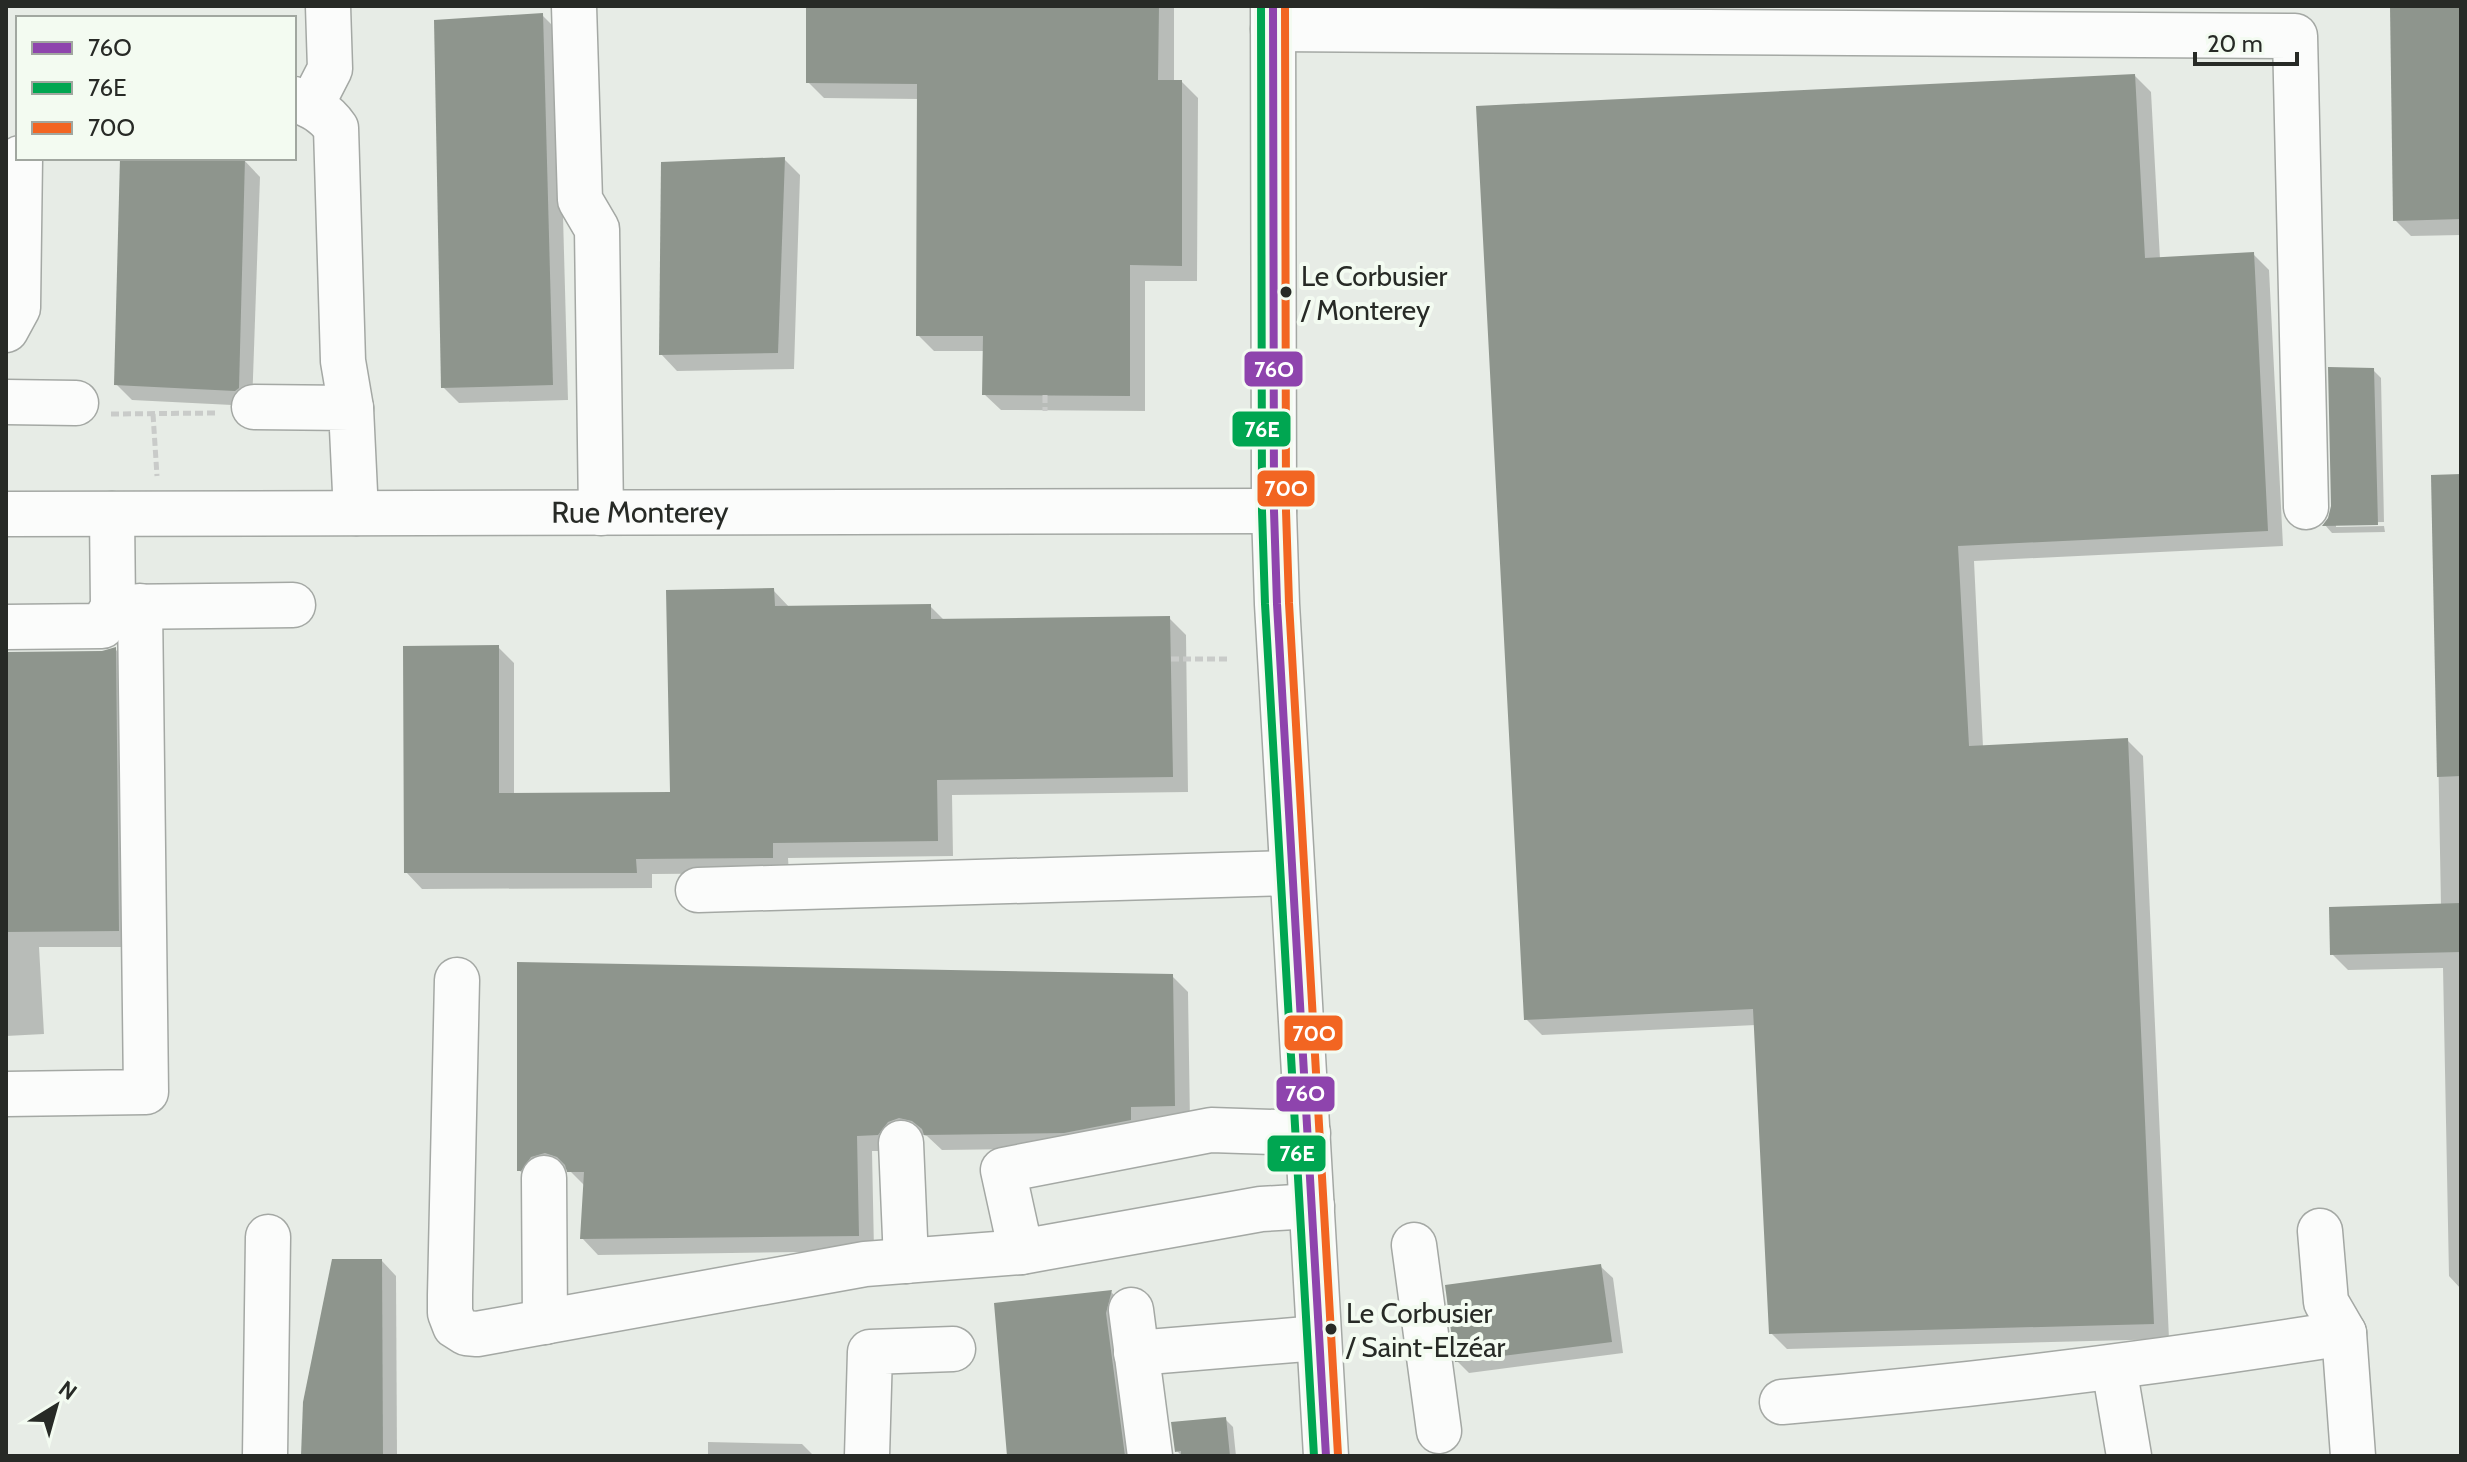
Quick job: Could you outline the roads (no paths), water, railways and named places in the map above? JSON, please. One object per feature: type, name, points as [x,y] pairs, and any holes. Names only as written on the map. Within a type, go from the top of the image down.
[{"type":"street","points":[[328,6],[330,69],[302,103],[328,117],[336,128],[343,361],[351,408],[356,513]]},
{"type":"street","points":[[574,6],[580,200],[597,229],[601,513]]},
{"type":"street","points":[[1326,1456],[1274,511],[1273,17],[2295,36],[2306,507]]},
{"type":"street","points":[[6,330],[18,308],[20,160]]},
{"type":"street","points":[[6,402],[86,408]]},
{"type":"street","points":[[238,410],[351,408]]},
{"type":"street","name":"Rue Monterey","points":[[6,514],[1274,511]]},
{"type":"street","points":[[6,1094],[146,1092],[127,606],[112,514]]},
{"type":"street","points":[[6,627],[102,626],[127,606],[293,605]]},
{"type":"street","points":[[698,890],[1292,873]]},
{"type":"street","points":[[457,980],[450,1313],[455,1326],[466,1333],[477,1334],[865,1264],[1021,1252],[1261,1209],[1312,1206]]},
{"type":"street","points":[[1021,1252],[1003,1170],[1211,1130],[1308,1133]]},
{"type":"street","points":[[901,1143],[906,1261]]},
{"type":"street","points":[[544,1178],[545,1322]]},
{"type":"street","points":[[2320,1231],[2326,1302],[2344,1333],[2353,1456]]},
{"type":"street","points":[[265,1456],[268,1237]]},
{"type":"street","points":[[1414,1245],[1439,1431]]},
{"type":"street","points":[[1131,1310],[1150,1456]]},
{"type":"street","points":[[1782,1402],[1956,1387],[2344,1333]]},
{"type":"street","points":[[1136,1353],[1318,1338]]},
{"type":"street","points":[[867,1456],[870,1352],[953,1349]]},
{"type":"street","points":[[2114,1367],[2129,1456]]},
{"type":"place","name":"Le Corbusier / Monterey","points":[[1286,292]]},
{"type":"place","name":"Le Corbusier / Saint-Elzéar","points":[[1331,1329]]}]
